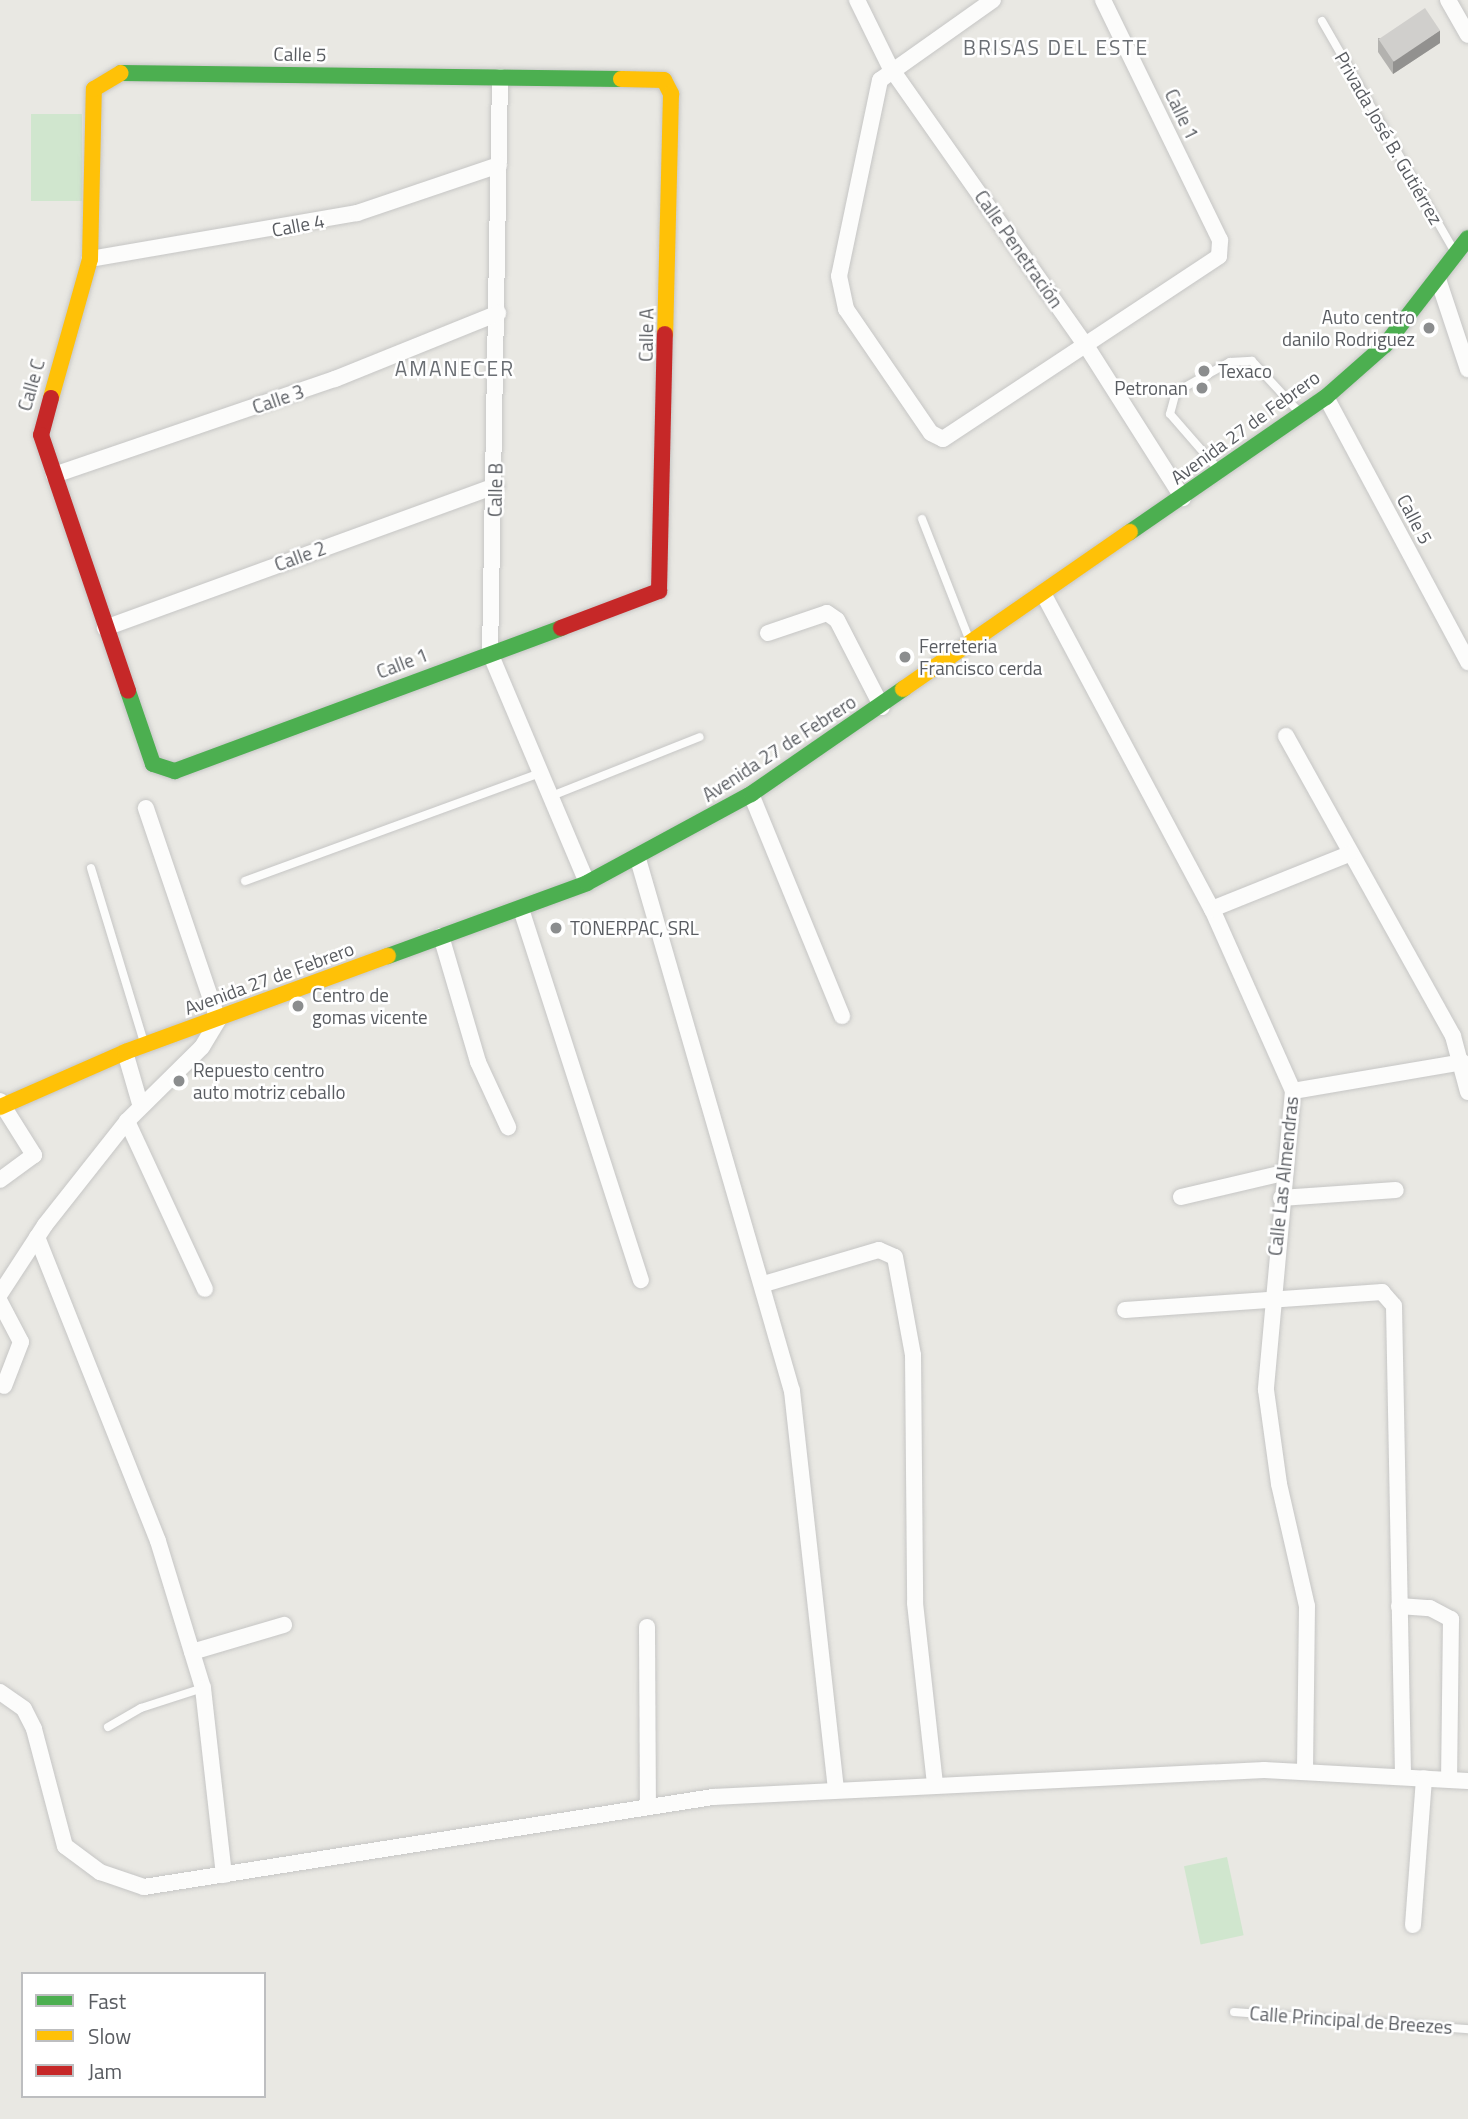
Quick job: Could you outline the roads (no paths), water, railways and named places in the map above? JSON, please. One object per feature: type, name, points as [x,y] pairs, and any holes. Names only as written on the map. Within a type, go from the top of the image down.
[{"type":"street","name":"Calle Penetración","points":[[857,0],[890,67],[1087,347],[1183,498]]},
{"type":"street","points":[[993,0],[890,67],[874,99],[839,294],[936,437],[954,436],[1087,347]]},
{"type":"street","name":"Calle 1","points":[[1087,347],[1213,264],[1220,248],[1103,0]]},
{"type":"street","points":[[1448,0],[1468,35]]},
{"type":"street","name":"Calle 5","points":[[100,81],[121,73],[664,80]]},
{"type":"street","name":"Calle B","points":[[500,77],[496,486],[490,653],[547,798],[587,883]]},
{"type":"street","name":"Calle A","points":[[659,592],[671,94],[664,80]]},
{"type":"street","name":"Calle C","points":[[100,81],[93,99],[90,259],[41,423],[54,475],[105,628],[149,757],[159,771]]},
{"type":"street","name":"Calle 4","points":[[90,259],[357,213],[499,165]]},
{"type":"street","name":"Avenida 27 de Febrero","points":[[1,1104],[125,1052],[587,883],[638,859],[751,793],[882,707],[1326,397],[1385,345],[1439,282],[1468,238]]},
{"type":"street","points":[[1439,282],[1468,369]]},
{"type":"street","name":"Calle 3","points":[[54,475],[335,380],[498,313]]},
{"type":"street","name":"Calle 5","points":[[1326,397],[1468,662]]},
{"type":"street","name":"Calle 2","points":[[105,628],[496,486]]},
{"type":"street","name":"Calle 1","points":[[159,771],[176,771],[659,592]]},
{"type":"street","name":"Calle Las Almendras","points":[[1044,594],[1212,909],[1293,1091],[1270,1299],[1266,1391],[1279,1484],[1307,1606],[1305,1770]]},
{"type":"street","points":[[768,633],[827,613],[837,620],[882,707]]},
{"type":"street","points":[[1286,736],[1464,1062],[1468,1092]]},
{"type":"street","points":[[751,793],[842,1016]]},
{"type":"street","points":[[0,1294],[37,1237],[127,1121],[202,1047],[218,1020],[146,808]]},
{"type":"street","points":[[1212,909],[1349,854]]},
{"type":"street","points":[[638,859],[764,1284],[799,1428],[836,1788]]},
{"type":"street","points":[[521,909],[641,1280]]},
{"type":"street","points":[[442,936],[478,1062],[508,1127]]},
{"type":"street","points":[[125,1052],[141,1107]]},
{"type":"street","points":[[1293,1091],[1464,1062]]},
{"type":"street","points":[[0,1180],[34,1155],[1,1104]]},
{"type":"street","points":[[127,1121],[205,1289]]},
{"type":"street","points":[[1181,1197],[1283,1173]]},
{"type":"street","points":[[1281,1198],[1396,1190]]},
{"type":"street","points":[[37,1237],[158,1541],[203,1688],[224,1875]]},
{"type":"street","points":[[764,1284],[879,1250],[895,1257],[913,1356],[915,1603],[935,1783]]},
{"type":"street","points":[[1125,1310],[1382,1292],[1394,1306],[1403,1776]]},
{"type":"street","points":[[0,1302],[20,1342],[4,1386]]},
{"type":"street","points":[[1399,1606],[1430,1608],[1451,1619],[1449,1779]]},
{"type":"street","points":[[192,1652],[284,1625]]},
{"type":"street","points":[[647,1627],[648,1804]]},
{"type":"street","points":[[0,1692],[28,1715],[56,1830],[71,1853],[110,1877],[144,1887],[648,1804],[836,1788],[1305,1770],[1468,1781]]},
{"type":"street","points":[[1413,1925],[1424,1778]]},
{"type":"lane","name":"Privada José B. Gutiérrez","points":[[1322,21],[1456,255]]},
{"type":"lane","points":[[1220,471],[1170,414],[1176,392],[1230,362],[1252,362],[1301,414]]},
{"type":"lane","points":[[922,519],[971,645]]},
{"type":"lane","points":[[547,798],[701,737]]},
{"type":"lane","points":[[245,881],[537,774]]},
{"type":"lane","points":[[91,868],[145,1045]]},
{"type":"lane","points":[[108,1727],[141,1708],[203,1688]]},
{"type":"lane","name":"Calle Principal de Breezes","points":[[1234,2012],[1468,2029]]},
{"type":"place","name":"Auto centro danilo Rodriguez","points":[[1429,328]]},
{"type":"place","name":"Texaco","points":[[1204,371]]},
{"type":"place","name":"Petronan","points":[[1202,388]]},
{"type":"place","name":"Ferreteria Francisco cerda","points":[[905,657]]},
{"type":"place","name":"TONERPAC, SRL","points":[[556,928]]},
{"type":"place","name":"Centro de gomas vicente","points":[[298,1006]]},
{"type":"place","name":"Repuesto centro auto motriz ceballo","points":[[179,1081]]},
{"type":"district","name":"BRISAS DEL ESTE","points":[[1056,47]]},
{"type":"district","name":"AMANECER","points":[[455,368]]}]
